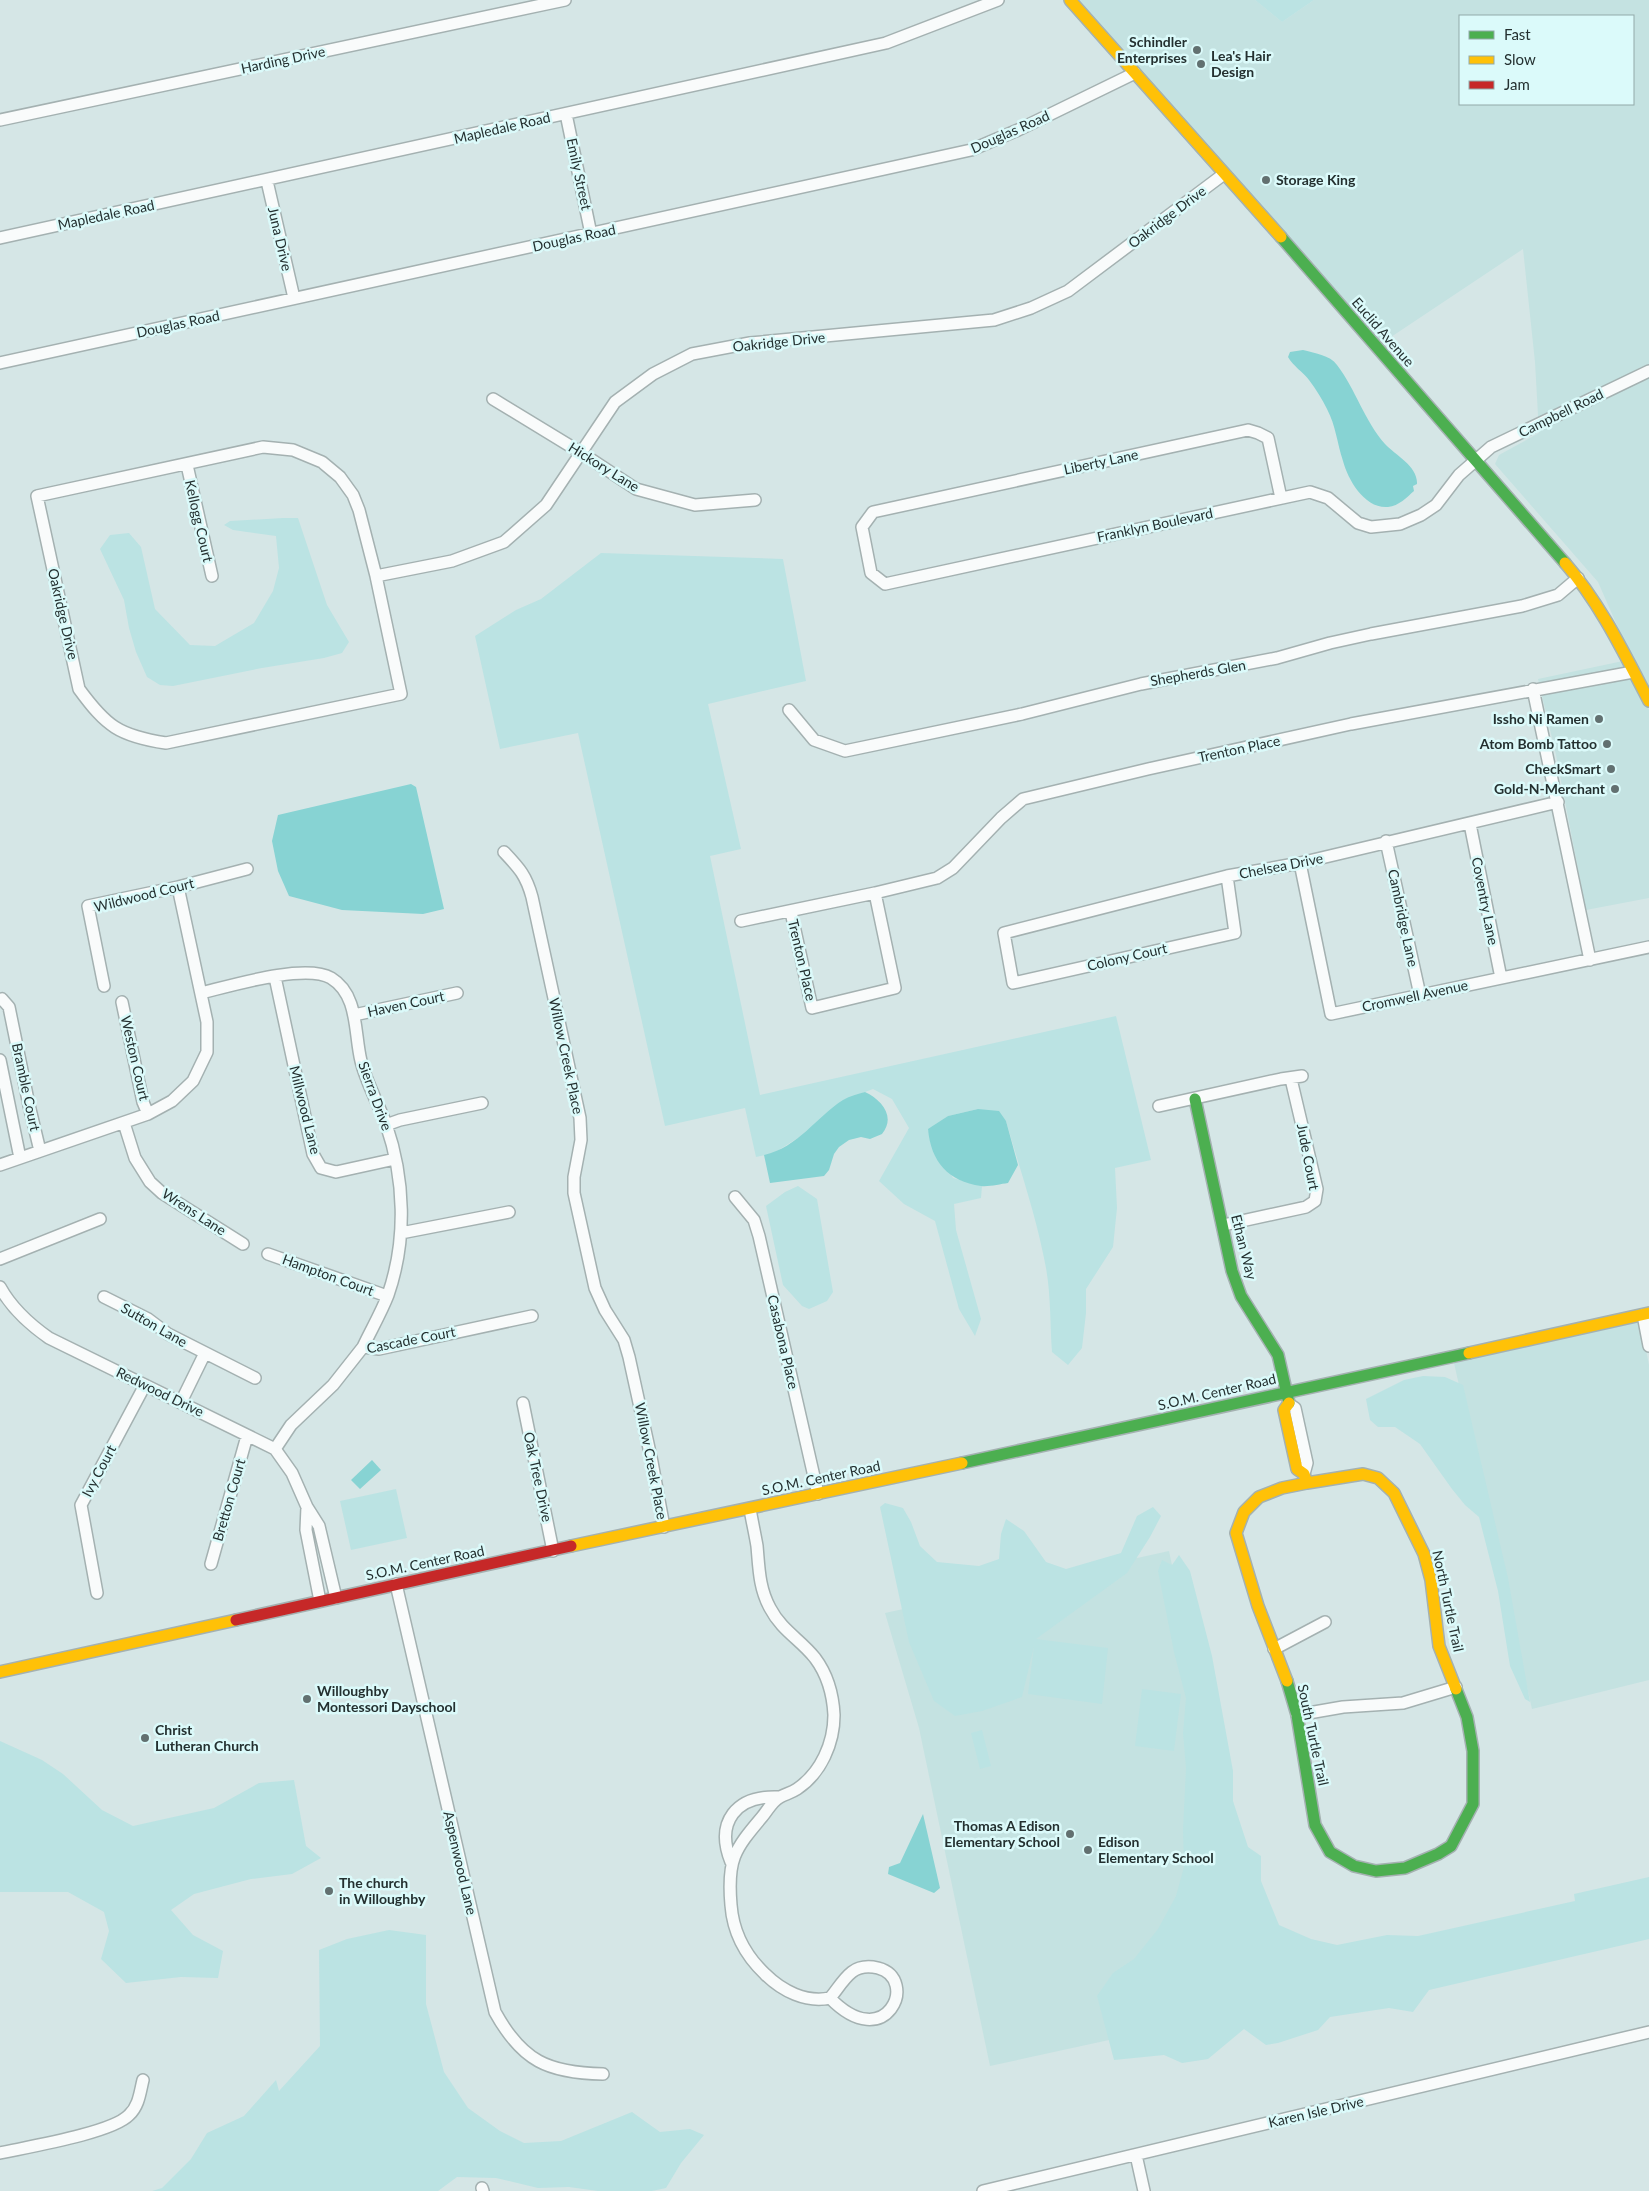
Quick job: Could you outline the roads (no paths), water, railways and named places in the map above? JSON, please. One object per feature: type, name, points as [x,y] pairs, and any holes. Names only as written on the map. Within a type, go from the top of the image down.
[{"type":"main road","name":"Euclid Avenue","points":[[1070,0],[1185,127],[1578,578],[1612,631],[1649,701]]},
{"type":"main road","name":"Ethan Way","points":[[1195,1099],[1232,1271],[1241,1296],[1278,1355],[1286,1392]]},
{"type":"main road","name":"S.O.M. Center Road","points":[[0,1672],[396,1584],[553,1552],[1646,1314]]},
{"type":"main road","points":[[1286,1392],[1289,1404],[1284,1410],[1297,1469],[1306,1478]]},
{"type":"main road","name":"North Turtle Trail","points":[[1306,1478],[1364,1474],[1378,1478],[1394,1493],[1424,1554],[1431,1580],[1439,1646],[1467,1716],[1473,1751],[1473,1804],[1451,1846]]},
{"type":"main road","name":"South Turtle Trail","points":[[1306,1478],[1259,1497],[1244,1512],[1236,1533],[1258,1606],[1285,1675],[1296,1714],[1315,1825],[1330,1852],[1354,1866],[1376,1871],[1405,1868],[1438,1854],[1451,1846]]},
{"type":"street","name":"Harding Drive","points":[[0,120],[565,0]]},
{"type":"street","name":"Mapledale Road","points":[[0,238],[886,43],[998,0]]},
{"type":"street","name":"Douglas Road","points":[[0,363],[971,150],[1018,130],[1135,73]]},
{"type":"street","name":"Emily Street","points":[[566,114],[591,234]]},
{"type":"street","name":"Oakridge Drive","points":[[376,576],[452,561],[504,542],[546,505],[615,402],[653,374],[692,354],[750,344],[994,320],[1031,308],[1076,285],[1224,174]]},
{"type":"street","name":"Juna Drive","points":[[267,180],[294,298]]},
{"type":"street","name":"Campbell Road","points":[[1476,459],[1491,447],[1649,372]]},
{"type":"street","name":"Hickory Lane","points":[[493,399],[636,489],[695,505],[755,500]]},
{"type":"street","name":"Liberty Lane","points":[[873,512],[1248,430],[1268,438],[1281,498]]},
{"type":"street","name":"Oakridge Drive","points":[[263,447],[293,450],[322,462],[340,477],[353,495],[359,510],[376,576],[401,694],[166,743],[144,740],[110,725],[94,710],[80,689],[37,496],[263,447]]},
{"type":"street","name":"Franklyn Boulevard","points":[[873,512],[862,527],[871,573],[885,584],[1310,492],[1328,498],[1358,523],[1370,527],[1400,524],[1421,516],[1436,505],[1459,475],[1476,459]]},
{"type":"street","name":"Kellogg Court","points":[[187,465],[212,576]]},
{"type":"street","name":"Shepherds Glen","points":[[789,710],[814,740],[845,751],[1027,712],[1141,684],[1277,658],[1371,634],[1522,606],[1558,595],[1578,578]]},
{"type":"street","name":"Trenton Place","points":[[741,922],[875,894],[937,878],[953,868],[1001,818],[1023,799],[1351,724],[1633,672]]},
{"type":"street","points":[[1534,689],[1590,960]]},
{"type":"street","name":"Chelsea Drive","points":[[1004,933],[1227,876],[1300,863],[1558,802]]},
{"type":"street","name":"Coventry Lane","points":[[1470,824],[1501,978]]},
{"type":"street","name":"Cambridge Lane","points":[[1386,842],[1420,995]]},
{"type":"street","name":"Willow Creek Place","points":[[504,852],[521,870],[528,881],[532,897],[580,1118],[581,1140],[574,1176],[574,1193],[595,1288],[605,1310],[624,1340],[630,1357],[664,1528]]},
{"type":"street","name":"Cromwell Avenue","points":[[1300,863],[1331,1014],[1649,946]]},
{"type":"street","name":"Wildwood Court","points":[[104,986],[88,906],[178,887],[247,869]]},
{"type":"street","name":"Colony Court","points":[[1004,933],[1013,983],[1235,933],[1227,876]]},
{"type":"street","points":[[0,1165],[148,1114],[172,1101],[193,1081],[207,1052],[207,1022],[178,887]]},
{"type":"street","name":"Trenton Place","points":[[791,912],[812,1008],[895,988],[875,894]]},
{"type":"street","name":"Sierra Drive","points":[[201,993],[275,977],[312,972],[331,978],[347,993],[354,1015],[361,1061],[386,1125],[402,1194],[401,1233],[397,1263],[387,1296],[363,1347]]},
{"type":"street","name":"Millwood Lane","points":[[275,977],[313,1154],[321,1168],[336,1172],[395,1159]]},
{"type":"street","name":"Haven Court","points":[[354,1015],[457,994]]},
{"type":"street","name":"Bramble Court","points":[[0,1000],[2,999],[10,1007],[28,1105],[40,1151]]},
{"type":"street","name":"Weston Court","points":[[122,1002],[143,1102],[148,1114]]},
{"type":"street","name":"Bramble Court","points":[[0,1060],[20,1158]]},
{"type":"street","name":"Jude Court","points":[[1195,1099],[1297,1077],[1317,1189],[1314,1201],[1306,1207],[1223,1225]]},
{"type":"street","points":[[1159,1106],[1195,1099]]},
{"type":"street","points":[[386,1125],[400,1120],[482,1103]]},
{"type":"street","name":"Wrens Lane","points":[[124,1123],[135,1158],[150,1182],[162,1193],[243,1244]]},
{"type":"street","name":"Casabona Place","points":[[735,1197],[754,1220],[759,1236],[818,1494]]},
{"type":"street","points":[[401,1233],[509,1212]]},
{"type":"street","points":[[0,1259],[100,1219]]},
{"type":"street","name":"Hampton Court","points":[[268,1254],[387,1296]]},
{"type":"street","name":"Redwood Drive","points":[[0,1288],[9,1303],[30,1325],[49,1338],[275,1449],[292,1473],[307,1507],[319,1526],[336,1598]]},
{"type":"street","name":"Sutton Lane","points":[[104,1296],[148,1319],[168,1334],[255,1378]]},
{"type":"street","points":[[1646,1314],[1649,1346]]},
{"type":"street","name":"Cascade Court","points":[[275,1449],[291,1425],[333,1385],[363,1347],[379,1349],[532,1316]]},
{"type":"street","points":[[181,1402],[205,1353]]},
{"type":"street","name":"Ivy Court","points":[[97,1593],[81,1505],[145,1385]]},
{"type":"street","name":"Oak Tree Drive","points":[[523,1403],[553,1552]]},
{"type":"street","name":"Bretton Court","points":[[211,1564],[247,1436]]},
{"type":"street","name":"Redwood Drive","points":[[307,1507],[306,1530],[320,1601]]},
{"type":"street","points":[[750,1509],[756,1543],[759,1579],[769,1607],[785,1631],[815,1658],[826,1680],[833,1702],[832,1733],[823,1761],[800,1787],[779,1797],[755,1798],[742,1805],[727,1823],[725,1839],[731,1862],[730,1898],[733,1920],[739,1939],[750,1958],[769,1979],[792,1993],[813,1999],[830,1998],[852,1973],[863,1967],[871,1966],[886,1971],[892,1976],[897,1991],[896,1999],[890,2012],[880,2019],[874,2020],[862,2020],[841,2009],[830,1998]]},
{"type":"street","name":"Aspenwood Lane","points":[[396,1584],[495,2012],[506,2033],[522,2050],[547,2066],[574,2073],[603,2074]]},
{"type":"street","points":[[1274,1649],[1325,1622]]},
{"type":"street","points":[[1296,1714],[1343,1707],[1404,1703],[1456,1687]]},
{"type":"street","points":[[731,1862],[751,1830],[779,1797]]},
{"type":"street","name":"Karen Isle Drive","points":[[983,2191],[1649,2032]]},
{"type":"street","points":[[0,2153],[108,2128],[129,2116],[138,2102],[143,2080]]},
{"type":"street","points":[[1136,2155],[1144,2191]]},
{"type":"water","points":[[1303,350],[1322,355],[1337,365],[1378,435],[1414,472],[1417,484],[1413,486],[1414,491],[1399,503],[1388,507],[1372,503],[1353,484],[1345,469],[1330,415],[1325,405],[1309,380],[1288,357],[1290,352]]},
{"type":"water","points":[[411,784],[416,787],[444,909],[423,914],[342,910],[289,896],[278,871],[272,841],[278,815]]},
{"type":"water","points":[[865,1092],[882,1104],[885,1110],[888,1121],[882,1134],[870,1139],[861,1137],[849,1140],[839,1147],[834,1154],[829,1170],[824,1176],[770,1183],[764,1155],[776,1151],[797,1139],[843,1100]]},
{"type":"water","points":[[978,1109],[999,1111],[1006,1121],[1018,1165],[1008,1183],[981,1186],[959,1180],[943,1168],[933,1151],[928,1129],[948,1116]]},
{"type":"water","points":[[372,1460],[381,1470],[360,1489],[351,1480]]},
{"type":"water","points":[[923,1814],[940,1888],[934,1893],[888,1874],[889,1867],[900,1863]]},
{"type":"place","name":"Schindler Enterprises","points":[[1197,50]]},
{"type":"place","name":"Lea's Hair Design","points":[[1201,64]]},
{"type":"place","name":"Storage King","points":[[1266,180]]},
{"type":"place","name":"Issho Ni Ramen","points":[[1599,719]]},
{"type":"place","name":"Atom Bomb Tattoo","points":[[1607,744]]},
{"type":"place","name":"CheckSmart","points":[[1611,769]]},
{"type":"place","name":"Gold-N-Merchant","points":[[1615,789]]},
{"type":"place","name":"Willoughby Montessori Dayschool","points":[[307,1699]]},
{"type":"place","name":"Christ Lutheran Church","points":[[145,1738]]},
{"type":"place","name":"Thomas A Edison Elementary School","points":[[1070,1834]]},
{"type":"place","name":"Edison Elementary School","points":[[1088,1850]]},
{"type":"place","name":"The church in Willoughby","points":[[329,1891]]}]
